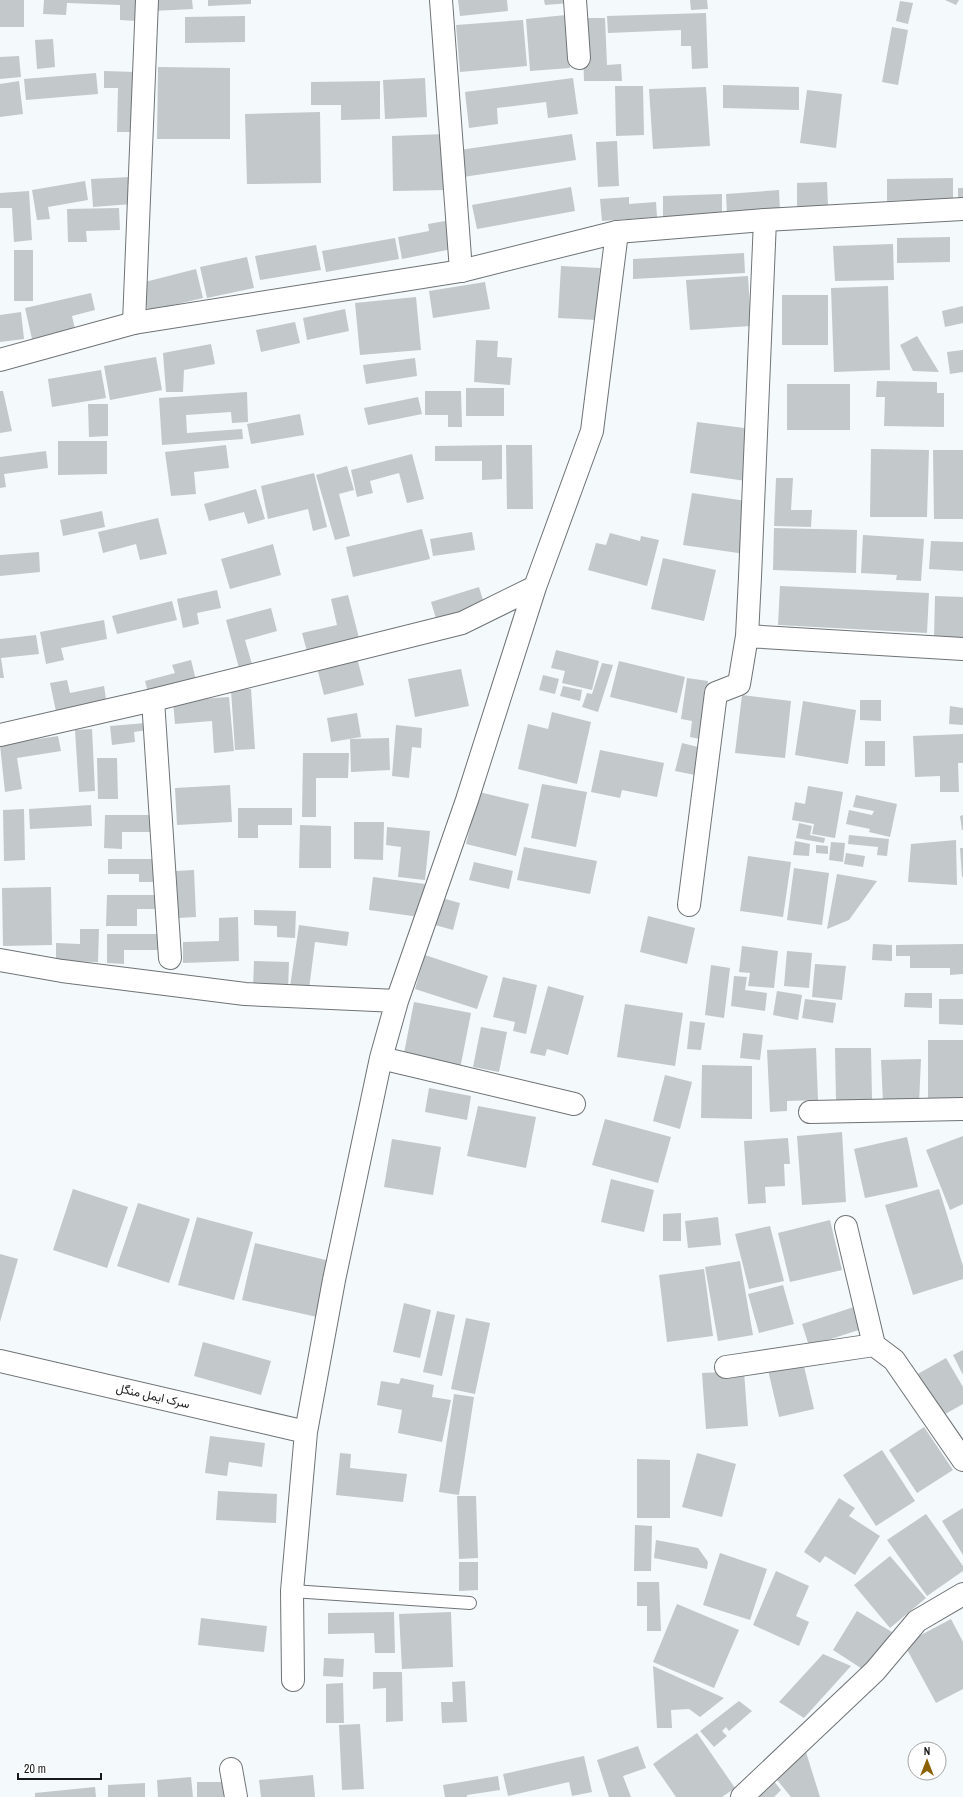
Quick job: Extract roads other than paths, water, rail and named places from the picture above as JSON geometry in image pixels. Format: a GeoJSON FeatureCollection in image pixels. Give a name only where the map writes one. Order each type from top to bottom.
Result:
{"type":"FeatureCollection","features":[{"type":"Feature","properties":{"kind":"street"},"geometry":{"type":"LineString","coordinates":[[134,323],[148,0]]}},
{"type":"Feature","properties":{"kind":"street"},"geometry":{"type":"LineString","coordinates":[[441,0],[461,271]]}},
{"type":"Feature","properties":{"kind":"street"},"geometry":{"type":"LineString","coordinates":[[575,0],[579,58]]}},
{"type":"Feature","properties":{"kind":"street"},"geometry":{"type":"LineString","coordinates":[[0,360],[134,323],[461,271],[617,232],[764,220],[963,209]]}},
{"type":"Feature","properties":{"kind":"street"},"geometry":{"type":"LineString","coordinates":[[689,905],[716,693],[724,688],[731,688],[739,684],[747,636],[764,220]]}},
{"type":"Feature","properties":{"kind":"street"},"geometry":{"type":"LineString","coordinates":[[293,1680],[292,1591],[306,1432],[334,1280],[381,1058],[397,1001],[468,800],[535,587],[592,431],[617,232]]}},
{"type":"Feature","properties":{"kind":"street"},"geometry":{"type":"LineString","coordinates":[[0,735],[153,700],[462,623],[535,587]]}},
{"type":"Feature","properties":{"kind":"street"},"geometry":{"type":"LineString","coordinates":[[747,636],[963,649]]}},
{"type":"Feature","properties":{"kind":"street"},"geometry":{"type":"LineString","coordinates":[[153,700],[170,958]]}},
{"type":"Feature","properties":{"kind":"street"},"geometry":{"type":"LineString","coordinates":[[0,960],[62,971],[245,994],[397,1001]]}},
{"type":"Feature","properties":{"kind":"street"},"geometry":{"type":"LineString","coordinates":[[381,1058],[574,1104]]}},
{"type":"Feature","properties":{"kind":"street"},"geometry":{"type":"LineString","coordinates":[[810,1112],[963,1109]]}},
{"type":"Feature","properties":{"kind":"street"},"geometry":{"type":"LineString","coordinates":[[846,1227],[874,1345],[894,1360],[963,1460]]}},
{"type":"Feature","properties":{"kind":"street"},"geometry":{"type":"LineString","coordinates":[[726,1367],[874,1345]]}},
{"type":"Feature","properties":{"kind":"street","name":"سرک ایمل منگل"},"geometry":{"type":"LineString","coordinates":[[0,1361],[306,1432]]}},
{"type":"Feature","properties":{"kind":"street"},"geometry":{"type":"LineString","coordinates":[[742,1797],[875,1671],[918,1621],[963,1594]]}},
{"type":"Feature","properties":{"kind":"street"},"geometry":{"type":"LineString","coordinates":[[231,1769],[236,1797]]}},
{"type":"Feature","properties":{"kind":"lane"},"geometry":{"type":"LineString","coordinates":[[292,1591],[470,1603]]}}]}
